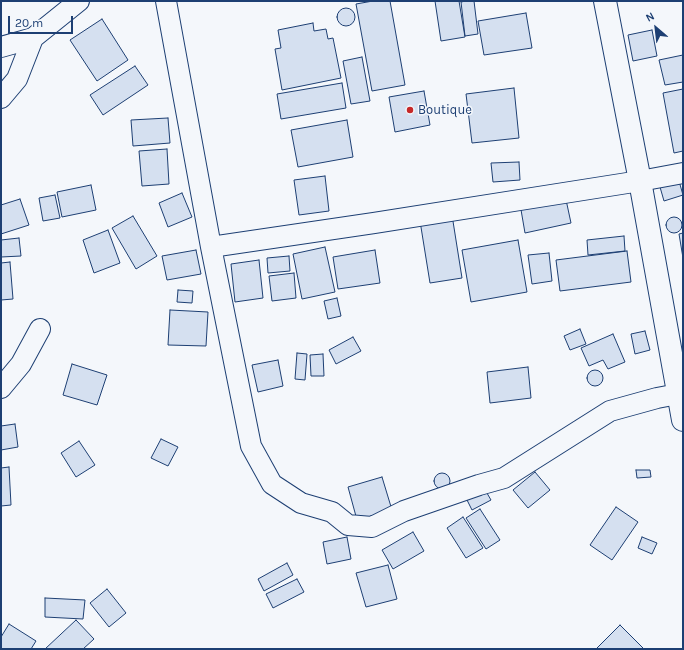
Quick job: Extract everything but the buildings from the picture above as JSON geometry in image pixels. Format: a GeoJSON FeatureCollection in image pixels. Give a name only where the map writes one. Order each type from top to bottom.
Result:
{"type":"FeatureCollection","features":[{"type":"Feature","properties":{"kind":"street"},"geometry":{"type":"LineString","coordinates":[[1,48],[33,38],[80,1]]}},
{"type":"Feature","properties":{"kind":"street"},"geometry":{"type":"LineString","coordinates":[[166,1],[211,247],[251,446],[272,484],[301,503],[332,512],[348,525],[372,527],[404,511],[478,485],[504,478],[610,411],[657,398],[679,381]]}},
{"type":"Feature","properties":{"kind":"street"},"geometry":{"type":"LineString","coordinates":[[605,1],[679,381],[683,420]]}},
{"type":"Feature","properties":{"kind":"street"},"geometry":{"type":"LineString","coordinates":[[1,98],[17,78],[33,38]]}},
{"type":"Feature","properties":{"kind":"street"},"geometry":{"type":"LineString","coordinates":[[211,247],[382,222],[683,173]]}},
{"type":"Feature","properties":{"kind":"street"},"geometry":{"type":"LineString","coordinates":[[1,388],[21,364],[40,329]]}},
{"type":"Feature","properties":{"kind":"place","name":"Boutique"},"geometry":{"type":"Point","coordinates":[410,110]}}]}
